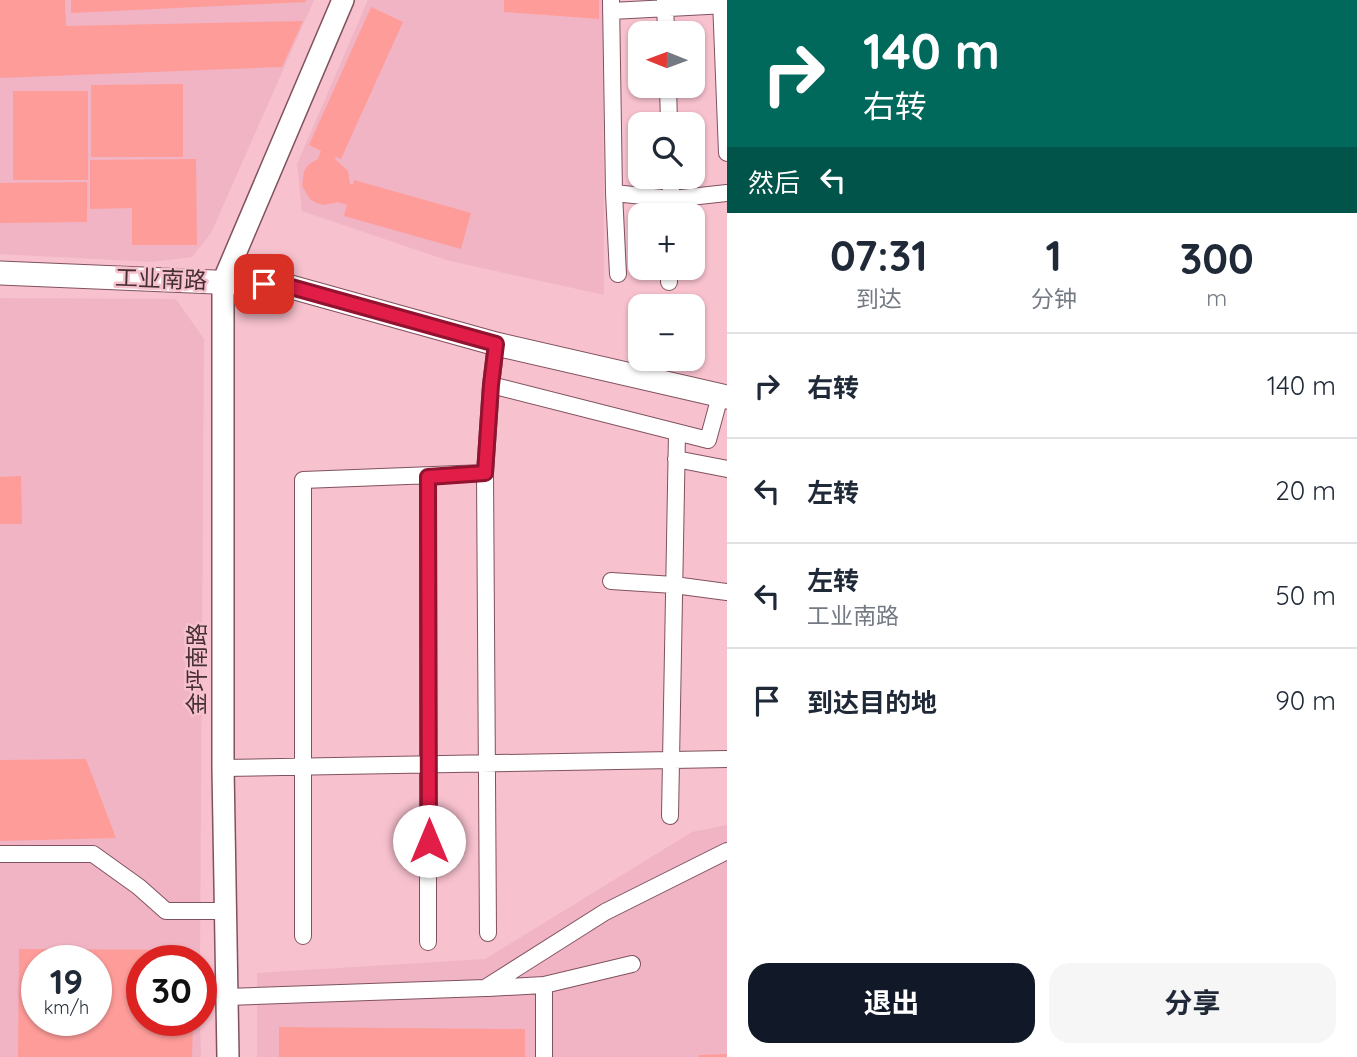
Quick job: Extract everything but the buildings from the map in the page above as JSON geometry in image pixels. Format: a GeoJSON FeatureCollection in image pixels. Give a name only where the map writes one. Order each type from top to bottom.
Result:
{"type":"FeatureCollection","features":[{"type":"Feature","properties":{"kind":"main road","name":"工业南路"},"geometry":{"type":"LineString","coordinates":[[0,273],[284,285],[496,344],[724,397]]}},
{"type":"Feature","properties":{"kind":"street"},"geometry":{"type":"LineString","coordinates":[[223,282],[343,0]]}},
{"type":"Feature","properties":{"kind":"street"},"geometry":{"type":"LineString","coordinates":[[618,274],[611,6],[723,3],[727,153]]}},
{"type":"Feature","properties":{"kind":"street"},"geometry":{"type":"LineString","coordinates":[[614,193],[655,203]]}},
{"type":"Feature","properties":{"kind":"street"},"geometry":{"type":"LineString","coordinates":[[688,203],[727,193]]}},
{"type":"Feature","properties":{"kind":"street","name":"金坪南路"},"geometry":{"type":"LineString","coordinates":[[223,282],[223,768],[228,1057]]}},
{"type":"Feature","properties":{"kind":"street"},"geometry":{"type":"LineString","coordinates":[[488,933],[485,473],[496,344]]}},
{"type":"Feature","properties":{"kind":"street"},"geometry":{"type":"LineString","coordinates":[[491,385],[708,440],[724,397]]}},
{"type":"Feature","properties":{"kind":"street"},"geometry":{"type":"LineString","coordinates":[[670,816],[677,433]]}},
{"type":"Feature","properties":{"kind":"street"},"geometry":{"type":"LineString","coordinates":[[676,459],[727,469]]}},
{"type":"Feature","properties":{"kind":"street"},"geometry":{"type":"LineString","coordinates":[[303,936],[303,480],[485,473]]}},
{"type":"Feature","properties":{"kind":"street"},"geometry":{"type":"LineString","coordinates":[[428,477],[428,942]]}},
{"type":"Feature","properties":{"kind":"street"},"geometry":{"type":"LineString","coordinates":[[611,581],[727,592]]}},
{"type":"Feature","properties":{"kind":"street"},"geometry":{"type":"LineString","coordinates":[[223,768],[727,760]]}},
{"type":"Feature","properties":{"kind":"street"},"geometry":{"type":"LineString","coordinates":[[485,988],[605,912],[727,851]]}},
{"type":"Feature","properties":{"kind":"street"},"geometry":{"type":"LineString","coordinates":[[0,854],[93,854],[139,887],[166,911],[226,911]]}},
{"type":"Feature","properties":{"kind":"street"},"geometry":{"type":"LineString","coordinates":[[228,997],[544,985],[632,964]]}},
{"type":"Feature","properties":{"kind":"street"},"geometry":{"type":"LineString","coordinates":[[544,985],[544,1057]]}},
{"type":"Feature","properties":{"kind":"shaded area"},"geometry":{"type":"Polygon","coordinates":[[[0,0],[314,0],[211,233],[192,257],[151,262],[0,254],[0,0]]]}},
{"type":"Feature","properties":{"kind":"shaded area"},"geometry":{"type":"Polygon","coordinates":[[[368,0],[603,0],[604,295],[446,260],[302,211],[297,164],[368,0]]]}},
{"type":"Feature","properties":{"kind":"shaded area"},"geometry":{"type":"Polygon","coordinates":[[[0,298],[176,299],[204,339],[200,945],[126,945],[126,1036],[200,1036],[201,1057],[0,1057],[0,298]]]}},
{"type":"Feature","properties":{"kind":"shaded area"},"geometry":{"type":"Polygon","coordinates":[[[727,825],[727,1057],[257,1057],[257,973],[485,959],[692,832],[727,825]]]}},
{"type":"Feature","properties":{"kind":"route"},"geometry":{"type":"LineString","coordinates":[[264,284],[284,285],[496,344],[485,473],[428,477],[429,841]]}}]}
